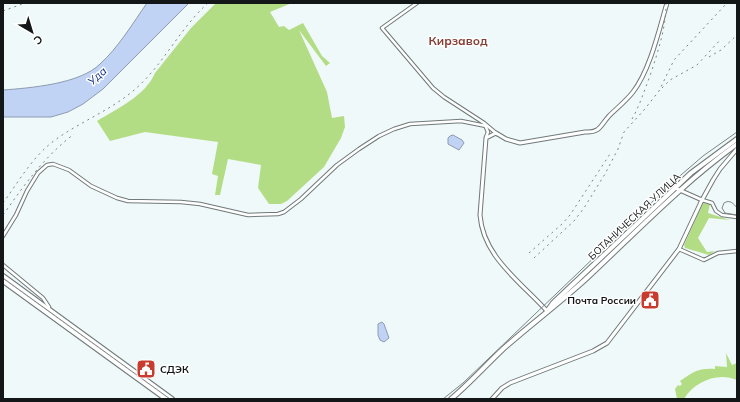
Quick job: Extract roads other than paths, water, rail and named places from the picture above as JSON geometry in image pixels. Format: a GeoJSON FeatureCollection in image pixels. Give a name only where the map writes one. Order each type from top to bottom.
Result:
{"type":"FeatureCollection","features":[{"type":"Feature","properties":{"kind":"main road"},"geometry":{"type":"LineString","coordinates":[[547,311],[496,258],[485,239],[481,227],[480,215],[486,138],[494,134],[498,134],[506,139],[520,143],[596,131],[633,92],[648,64],[667,3]]}},
{"type":"Feature","properties":{"kind":"main road","name":"БОТАНИЧЕСКАЯ УЛИЦА"},"geometry":{"type":"LineString","coordinates":[[677,190],[701,165],[737,139]]}},
{"type":"Feature","properties":{"kind":"main road","name":"БОТАНИЧЕСКАЯ УЛИЦА"},"geometry":{"type":"LineString","coordinates":[[450,399],[677,190],[737,144]]}},
{"type":"Feature","properties":{"kind":"main road"},"geometry":{"type":"LineString","coordinates":[[492,399],[502,388],[510,383],[605,345],[679,249],[702,200],[720,168],[737,148]]}},
{"type":"Feature","properties":{"kind":"main road"},"geometry":{"type":"LineString","coordinates":[[677,190],[702,200]]}},
{"type":"Feature","properties":{"kind":"main road"},"geometry":{"type":"LineString","coordinates":[[3,276],[172,399]]}},
{"type":"Feature","properties":{"kind":"main road"},"geometry":{"type":"LineString","coordinates":[[3,282],[166,399]]}},
{"type":"Feature","properties":{"kind":"street"},"geometry":{"type":"LineString","coordinates":[[417,3],[382,28],[438,92],[447,100],[484,123],[498,134]]}},
{"type":"Feature","properties":{"kind":"street"},"geometry":{"type":"LineString","coordinates":[[3,236],[16,215],[34,179],[44,167],[53,164],[69,170],[91,186],[117,198],[128,201],[181,202],[255,216],[278,214],[284,212],[301,199],[359,148],[394,129],[407,125],[461,121],[486,126]]}},
{"type":"Feature","properties":{"kind":"street"},"geometry":{"type":"LineString","coordinates":[[484,123],[488,132],[486,138]]}},
{"type":"Feature","properties":{"kind":"street"},"geometry":{"type":"LineString","coordinates":[[702,200],[712,203],[716,211],[722,215],[737,217]]}},
{"type":"Feature","properties":{"kind":"street"},"geometry":{"type":"LineString","coordinates":[[679,249],[704,260],[718,253],[737,250]]}},
{"type":"Feature","properties":{"kind":"street"},"geometry":{"type":"LineString","coordinates":[[3,265],[43,298],[49,307],[48,308]]}},
{"type":"Feature","properties":{"kind":"water","name":"Уда"},"geometry":{"type":"Polygon","coordinates":[[[147,3],[189,3],[103,89],[83,104],[68,112],[51,117],[3,117],[3,90],[54,84],[91,71],[113,51],[147,3]]]}},
{"type":"Feature","properties":{"kind":"water"},"geometry":{"type":"Polygon","coordinates":[[[453,135],[462,140],[464,143],[459,150],[448,144],[448,138],[453,135]]]}},
{"type":"Feature","properties":{"kind":"water"},"geometry":{"type":"Polygon","coordinates":[[[382,322],[389,338],[384,342],[380,340],[378,335],[378,324],[382,322]]]}},
{"type":"Feature","properties":{"kind":"tram line"},"geometry":{"type":"LineString","coordinates":[[443,399],[463,383],[674,181],[703,156],[737,132]]}},
{"type":"Feature","properties":{"kind":"tram line"},"geometry":{"type":"LineString","coordinates":[[737,208],[730,202],[724,203],[722,208],[725,213],[737,215]]}},
{"type":"Feature","properties":{"kind":"tram line"},"geometry":{"type":"LineString","coordinates":[[3,278],[170,399]]}},
{"type":"Feature","properties":{"kind":"railway"},"geometry":{"type":"LineString","coordinates":[[3,11],[25,3]]}},
{"type":"Feature","properties":{"kind":"railway"},"geometry":{"type":"LineString","coordinates":[[3,203],[27,169],[47,146],[124,98],[144,81],[188,24],[208,3]]}},
{"type":"Feature","properties":{"kind":"railway"},"geometry":{"type":"LineString","coordinates":[[632,119],[642,98],[659,49],[665,22],[666,3]]}},
{"type":"Feature","properties":{"kind":"railway"},"geometry":{"type":"LineString","coordinates":[[534,258],[574,221],[584,208],[605,174],[618,149],[624,132],[659,91],[674,60],[727,3]]}},
{"type":"Feature","properties":{"kind":"railway"},"geometry":{"type":"LineString","coordinates":[[709,57],[721,50],[737,35]]}},
{"type":"Feature","properties":{"kind":"railway"},"geometry":{"type":"LineString","coordinates":[[662,88],[670,80],[697,65],[721,39]]}},
{"type":"Feature","properties":{"kind":"railway"},"geometry":{"type":"LineString","coordinates":[[3,215],[27,182],[44,162],[74,134]]}},
{"type":"Feature","properties":{"kind":"railway"},"geometry":{"type":"LineString","coordinates":[[529,253],[570,215],[610,154]]}},
{"type":"Feature","properties":{"kind":"place","name":"Почта России"},"geometry":{"type":"Point","coordinates":[650,300]}},
{"type":"Feature","properties":{"kind":"place","name":"СДЭК"},"geometry":{"type":"Point","coordinates":[146,369]}},
{"type":"Feature","properties":{"kind":"district","name":"Кирзавод"},"geometry":{"type":"Point","coordinates":[458,41]}}]}
